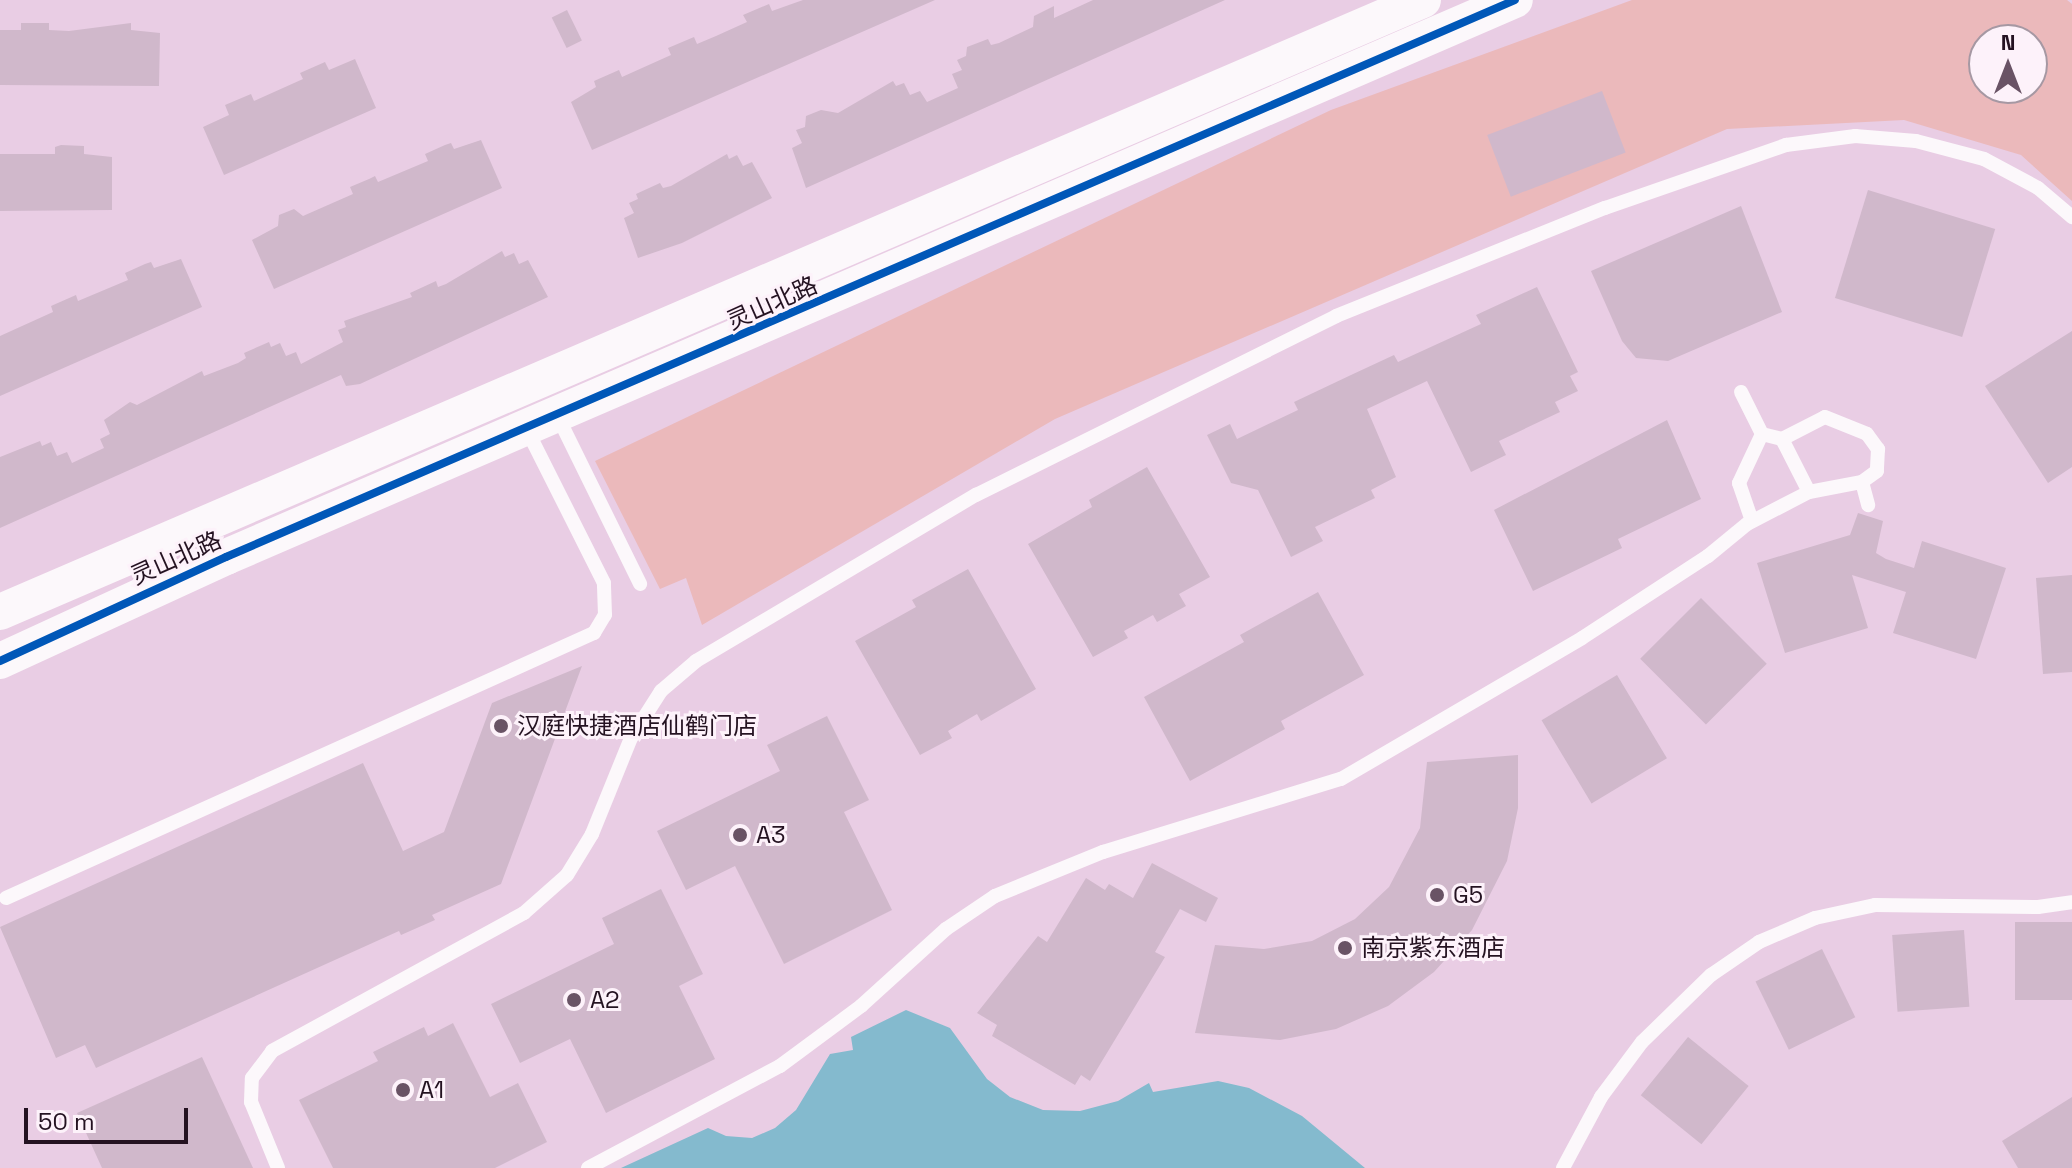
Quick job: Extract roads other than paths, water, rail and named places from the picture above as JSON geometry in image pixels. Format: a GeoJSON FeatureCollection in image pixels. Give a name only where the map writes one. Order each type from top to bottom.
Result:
{"type":"FeatureCollection","features":[{"type":"Feature","properties":{"kind":"street","name":"灵山北路"},"geometry":{"type":"LineString","coordinates":[[0,612],[1423,0]]}},
{"type":"Feature","properties":{"kind":"street","name":"灵山北路"},"geometry":{"type":"LineString","coordinates":[[0,661],[1515,0]]}},
{"type":"Feature","properties":{"kind":"lane"},"geometry":{"type":"LineString","coordinates":[[278,1168],[251,1102],[252,1078],[272,1051],[524,913],[567,875],[592,834],[631,738],[661,691],[696,661],[976,495],[1336,316],[1605,208],[1786,145],[1855,136],[1930,145],[1984,159],[2038,188],[2072,217]]}},
{"type":"Feature","properties":{"kind":"lane"},"geometry":{"type":"LineString","coordinates":[[588,1168],[780,1066],[861,1006],[946,929],[995,896],[1103,852],[1341,779],[1582,638],[1752,521],[1809,492],[1862,482],[1877,471],[1878,449],[1867,434],[1825,417],[1782,439],[1762,434],[1741,392]]}},
{"type":"Feature","properties":{"kind":"lane"},"geometry":{"type":"LineString","coordinates":[[543,423],[640,584]]}},
{"type":"Feature","properties":{"kind":"lane"},"geometry":{"type":"LineString","coordinates":[[6,898],[594,633],[605,615],[604,583],[543,423]]}},
{"type":"Feature","properties":{"kind":"lane"},"geometry":{"type":"LineString","coordinates":[[1752,521],[1739,483],[1762,434]]}},
{"type":"Feature","properties":{"kind":"lane"},"geometry":{"type":"LineString","coordinates":[[1782,439],[1809,492]]}},
{"type":"Feature","properties":{"kind":"lane"},"geometry":{"type":"LineString","coordinates":[[1862,482],[1868,505]]}},
{"type":"Feature","properties":{"kind":"lane"},"geometry":{"type":"LineString","coordinates":[[1563,1168],[1601,1097],[1642,1042],[1711,975],[1759,942],[1815,918],[1875,905],[2072,902]]}},
{"type":"Feature","properties":{"kind":"water"},"geometry":{"type":"Polygon","coordinates":[[[906,1010],[950,1028],[987,1079],[1010,1097],[1043,1110],[1080,1111],[1118,1101],[1149,1083],[1153,1092],[1218,1081],[1249,1088],[1302,1116],[1365,1168],[621,1168],[708,1128],[726,1136],[752,1138],[775,1128],[796,1110],[830,1054],[853,1050],[851,1037],[906,1010]]]}},
{"type":"Feature","properties":{"kind":"place","name":"汉庭快捷酒店仙鹤门店"},"geometry":{"type":"Point","coordinates":[501,726]}},
{"type":"Feature","properties":{"kind":"place","name":"A3"},"geometry":{"type":"Point","coordinates":[740,835]}},
{"type":"Feature","properties":{"kind":"place","name":"G5"},"geometry":{"type":"Point","coordinates":[1437,895]}},
{"type":"Feature","properties":{"kind":"place","name":"南京紫东酒店"},"geometry":{"type":"Point","coordinates":[1345,948]}},
{"type":"Feature","properties":{"kind":"place","name":"A2"},"geometry":{"type":"Point","coordinates":[574,1000]}},
{"type":"Feature","properties":{"kind":"place","name":"A1"},"geometry":{"type":"Point","coordinates":[403,1090]}}]}
